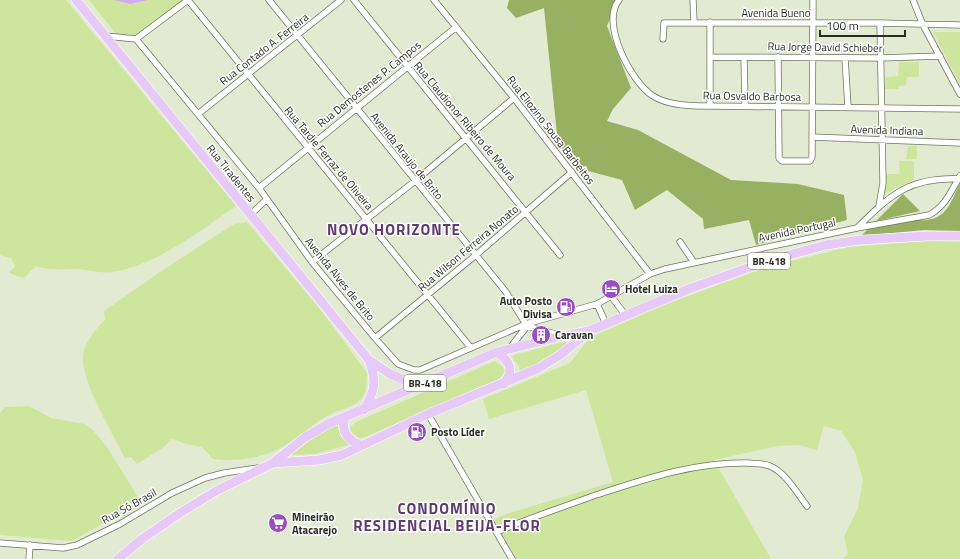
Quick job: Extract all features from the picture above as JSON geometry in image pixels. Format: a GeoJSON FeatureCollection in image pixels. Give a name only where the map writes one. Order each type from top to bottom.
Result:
{"type":"FeatureCollection","features":[{"type":"Feature","properties":{"kind":"main road","name":"Rua Tiradentes"},"geometry":{"type":"LineString","coordinates":[[76,0],[369,360],[390,374],[418,386]]}},
{"type":"Feature","properties":{"kind":"main road","name":"BR-418"},"geometry":{"type":"LineString","coordinates":[[118,559],[142,539],[180,513],[216,491],[269,465],[304,438],[328,424],[364,410],[497,352],[589,331],[686,290],[737,271],[826,245],[891,238],[960,236]]}},
{"type":"Feature","properties":{"kind":"main road","name":"BR-418"},"geometry":{"type":"LineString","coordinates":[[269,465],[342,455],[360,445],[428,414],[504,384],[539,368],[560,354],[589,331]]}},
{"type":"Feature","properties":{"kind":"main road"},"geometry":{"type":"LineString","coordinates":[[497,352],[508,363],[510,370],[509,376],[504,384]]}},
{"type":"Feature","properties":{"kind":"main road","name":"Rua Tiradentes"},"geometry":{"type":"LineString","coordinates":[[364,410],[374,387],[374,374],[369,360]]}},
{"type":"Feature","properties":{"kind":"main road"},"geometry":{"type":"LineString","coordinates":[[345,418],[342,425],[344,432],[353,442],[360,445]]}},
{"type":"Feature","properties":{"kind":"street"},"geometry":{"type":"LineString","coordinates":[[106,36],[136,39],[188,0]]}},
{"type":"Feature","properties":{"kind":"street","name":"Rua Tardie Ferraz de Oliveira"},"geometry":{"type":"LineString","coordinates":[[188,0],[471,348]]}},
{"type":"Feature","properties":{"kind":"street","name":"Avenida Araujo de Brito"},"geometry":{"type":"LineString","coordinates":[[270,0],[297,36],[506,292],[526,325]]}},
{"type":"Feature","properties":{"kind":"street","name":"Rua Contado A. Ferreira"},"geometry":{"type":"LineString","coordinates":[[198,114],[341,0]]}},
{"type":"Feature","properties":{"kind":"street","name":"Rua Claudionor Ribeiro de Moura"},"geometry":{"type":"LineString","coordinates":[[354,0],[406,66],[527,212],[560,255]]}},
{"type":"Feature","properties":{"kind":"street","name":"Rua Eliozino Sousa Barbeitos"},"geometry":{"type":"LineString","coordinates":[[434,0],[455,28],[514,98],[650,274]]}},
{"type":"Feature","properties":{"kind":"street"},"geometry":{"type":"LineString","coordinates":[[693,0],[694,22]]}},
{"type":"Feature","properties":{"kind":"street"},"geometry":{"type":"LineString","coordinates":[[778,57],[779,158],[782,161],[810,161],[812,157],[813,107],[812,0]]}},
{"type":"Feature","properties":{"kind":"street"},"geometry":{"type":"LineString","coordinates":[[913,0],[923,25],[960,94]]}},
{"type":"Feature","properties":{"kind":"street","name":"Rua Osvaldo Barbosa"},"geometry":{"type":"LineString","coordinates":[[618,1],[612,20],[613,29],[620,50],[645,89],[654,97],[686,105],[710,106],[960,109]]}},
{"type":"Feature","properties":{"kind":"street"},"geometry":{"type":"LineString","coordinates":[[710,22],[710,106]]}},
{"type":"Feature","properties":{"kind":"street","name":"Avenida Bueno"},"geometry":{"type":"LineString","coordinates":[[663,39],[664,23],[880,23],[960,25]]}},
{"type":"Feature","properties":{"kind":"street"},"geometry":{"type":"LineString","coordinates":[[879,206],[883,183],[880,23]]}},
{"type":"Feature","properties":{"kind":"street","name":"Rua Demostenes P. Campos"},"geometry":{"type":"LineString","coordinates":[[259,188],[355,107],[455,28]]}},
{"type":"Feature","properties":{"kind":"street","name":"Avenida Alves de Brito"},"geometry":{"type":"LineString","coordinates":[[136,39],[259,188],[312,262],[398,364],[414,370],[420,370],[526,325],[597,304],[650,274]]}},
{"type":"Feature","properties":{"kind":"street","name":"Rua Jorge David Schieber"},"geometry":{"type":"LineString","coordinates":[[710,57],[880,58],[940,56]]}},
{"type":"Feature","properties":{"kind":"street"},"geometry":{"type":"LineString","coordinates":[[744,57],[745,106]]}},
{"type":"Feature","properties":{"kind":"street"},"geometry":{"type":"LineString","coordinates":[[845,58],[848,107]]}},
{"type":"Feature","properties":{"kind":"street"},"geometry":{"type":"LineString","coordinates":[[312,262],[367,220],[514,98]]}},
{"type":"Feature","properties":{"kind":"street","name":"Avenida Indiana"},"geometry":{"type":"LineString","coordinates":[[812,137],[960,143]]}},
{"type":"Feature","properties":{"kind":"street","name":"Rua Wilson Ferreira Nonato"},"geometry":{"type":"LineString","coordinates":[[375,338],[429,295],[572,172]]}},
{"type":"Feature","properties":{"kind":"street"},"geometry":{"type":"LineString","coordinates":[[857,228],[879,206],[902,190],[917,183],[945,178],[959,178]]}},
{"type":"Feature","properties":{"kind":"street","name":"Avenida Portugal"},"geometry":{"type":"LineString","coordinates":[[650,274],[693,261],[929,215],[938,210],[946,202],[959,178]]}},
{"type":"Feature","properties":{"kind":"street"},"geometry":{"type":"LineString","coordinates":[[250,215],[267,199]]}},
{"type":"Feature","properties":{"kind":"street"},"geometry":{"type":"LineString","coordinates":[[680,242],[693,261]]}},
{"type":"Feature","properties":{"kind":"street"},"geometry":{"type":"LineString","coordinates":[[611,296],[626,316]]}},
{"type":"Feature","properties":{"kind":"street"},"geometry":{"type":"LineString","coordinates":[[597,304],[606,324]]}},
{"type":"Feature","properties":{"kind":"street"},"geometry":{"type":"LineString","coordinates":[[510,348],[526,325],[562,336]]}},
{"type":"Feature","properties":{"kind":"street"},"geometry":{"type":"LineString","coordinates":[[428,414],[512,559]]}},
{"type":"Feature","properties":{"kind":"street"},"geometry":{"type":"LineString","coordinates":[[497,532],[538,515],[654,476],[686,468],[717,464],[750,463],[770,466],[785,478],[807,506]]}},
{"type":"Feature","properties":{"kind":"street","name":"Rua Só Brasil"},"geometry":{"type":"LineString","coordinates":[[0,543],[63,548],[77,545],[120,524],[172,493],[205,478],[269,465]]}},
{"type":"Feature","properties":{"kind":"street"},"geometry":{"type":"LineString","coordinates":[[29,559],[30,545]]}},
{"type":"Feature","properties":{"kind":"green space"},"geometry":{"type":"Polygon","coordinates":[[[0,0],[66,0],[236,206],[177,246],[144,263],[128,268],[104,273],[78,269],[42,268],[36,266],[24,278],[9,273],[15,266],[11,258],[0,255],[0,0]]]}},
{"type":"Feature","properties":{"kind":"green space"},"geometry":{"type":"Polygon","coordinates":[[[89,0],[183,0],[137,35],[117,35],[89,0]]]}},
{"type":"Feature","properties":{"kind":"green space"},"geometry":{"type":"Polygon","coordinates":[[[509,0],[617,0],[607,26],[631,88],[613,109],[607,121],[638,130],[731,180],[798,184],[844,195],[847,220],[756,245],[749,220],[704,229],[703,219],[667,190],[635,210],[622,180],[577,168],[558,144],[544,8],[516,18],[507,8],[509,0]]]}},
{"type":"Feature","properties":{"kind":"green space"},"geometry":{"type":"Polygon","coordinates":[[[933,32],[960,32],[960,85],[933,32]]]}},
{"type":"Feature","properties":{"kind":"green space"},"geometry":{"type":"Polygon","coordinates":[[[899,62],[919,62],[919,77],[907,77],[906,85],[899,86],[898,89],[885,89],[886,77],[898,76],[899,62]]]}},
{"type":"Feature","properties":{"kind":"green space"},"geometry":{"type":"Polygon","coordinates":[[[908,146],[917,146],[917,159],[906,159],[908,146]]]}},
{"type":"Feature","properties":{"kind":"green space"},"geometry":{"type":"Polygon","coordinates":[[[899,161],[914,161],[914,180],[884,194],[886,174],[900,174],[899,161]]]}},
{"type":"Feature","properties":{"kind":"green space"},"geometry":{"type":"Polygon","coordinates":[[[960,183],[960,231],[924,230],[861,236],[869,228],[918,220],[927,220],[941,215],[950,204],[960,183]]]}},
{"type":"Feature","properties":{"kind":"green space"},"geometry":{"type":"Polygon","coordinates":[[[903,194],[920,211],[876,221],[903,194]]]}},
{"type":"Feature","properties":{"kind":"green space"},"geometry":{"type":"Polygon","coordinates":[[[247,222],[323,313],[367,373],[364,395],[356,403],[323,418],[286,445],[260,456],[232,460],[213,459],[202,447],[172,439],[164,447],[137,464],[131,457],[125,458],[92,393],[87,380],[83,356],[88,341],[105,320],[104,311],[160,272],[234,224],[247,222]]]}},
{"type":"Feature","properties":{"kind":"green space"},"geometry":{"type":"Polygon","coordinates":[[[929,241],[960,242],[960,559],[842,559],[848,554],[844,537],[858,508],[863,480],[855,452],[841,431],[824,426],[817,450],[799,445],[778,446],[714,460],[771,559],[516,559],[493,520],[506,514],[613,482],[586,390],[489,419],[483,399],[570,363],[588,340],[600,333],[667,304],[767,267],[849,247],[929,241]]]}},
{"type":"Feature","properties":{"kind":"green space"},"geometry":{"type":"Polygon","coordinates":[[[573,342],[541,364],[520,374],[519,366],[511,356],[559,343],[573,342]]]}},
{"type":"Feature","properties":{"kind":"green space"},"geometry":{"type":"Polygon","coordinates":[[[495,361],[503,367],[505,372],[498,380],[365,437],[359,438],[351,432],[350,427],[356,422],[495,361]]]}},
{"type":"Feature","properties":{"kind":"green space"},"geometry":{"type":"Polygon","coordinates":[[[29,406],[51,418],[84,424],[92,429],[107,447],[141,502],[72,541],[0,535],[0,413],[5,407],[29,406]]]}},
{"type":"Feature","properties":{"kind":"green space"},"geometry":{"type":"Polygon","coordinates":[[[337,425],[342,438],[352,444],[314,454],[290,455],[321,433],[337,425]]]}},
{"type":"Feature","properties":{"kind":"shaded area"},"geometry":{"type":"Polygon","coordinates":[[[114,0],[148,0],[130,4],[114,0]]]}},
{"type":"Feature","properties":{"kind":"place","name":"Hotel Luiza"},"geometry":{"type":"Point","coordinates":[611,289]}},
{"type":"Feature","properties":{"kind":"place","name":"Auto Posto Divisa"},"geometry":{"type":"Point","coordinates":[566,307]}},
{"type":"Feature","properties":{"kind":"place","name":"Caravan"},"geometry":{"type":"Point","coordinates":[541,335]}},
{"type":"Feature","properties":{"kind":"place","name":"Posto Líder"},"geometry":{"type":"Point","coordinates":[417,432]}},
{"type":"Feature","properties":{"kind":"place","name":"Mineirão Atacarejo"},"geometry":{"type":"Point","coordinates":[278,523]}},
{"type":"Feature","properties":{"kind":"district","name":"NOVO HORIZONTE"},"geometry":{"type":"Point","coordinates":[394,229]}},
{"type":"Feature","properties":{"kind":"district","name":"CONDOMÍNIO RESIDENCIAL BEIJA-FLOR"},"geometry":{"type":"Point","coordinates":[447,516]}}]}
